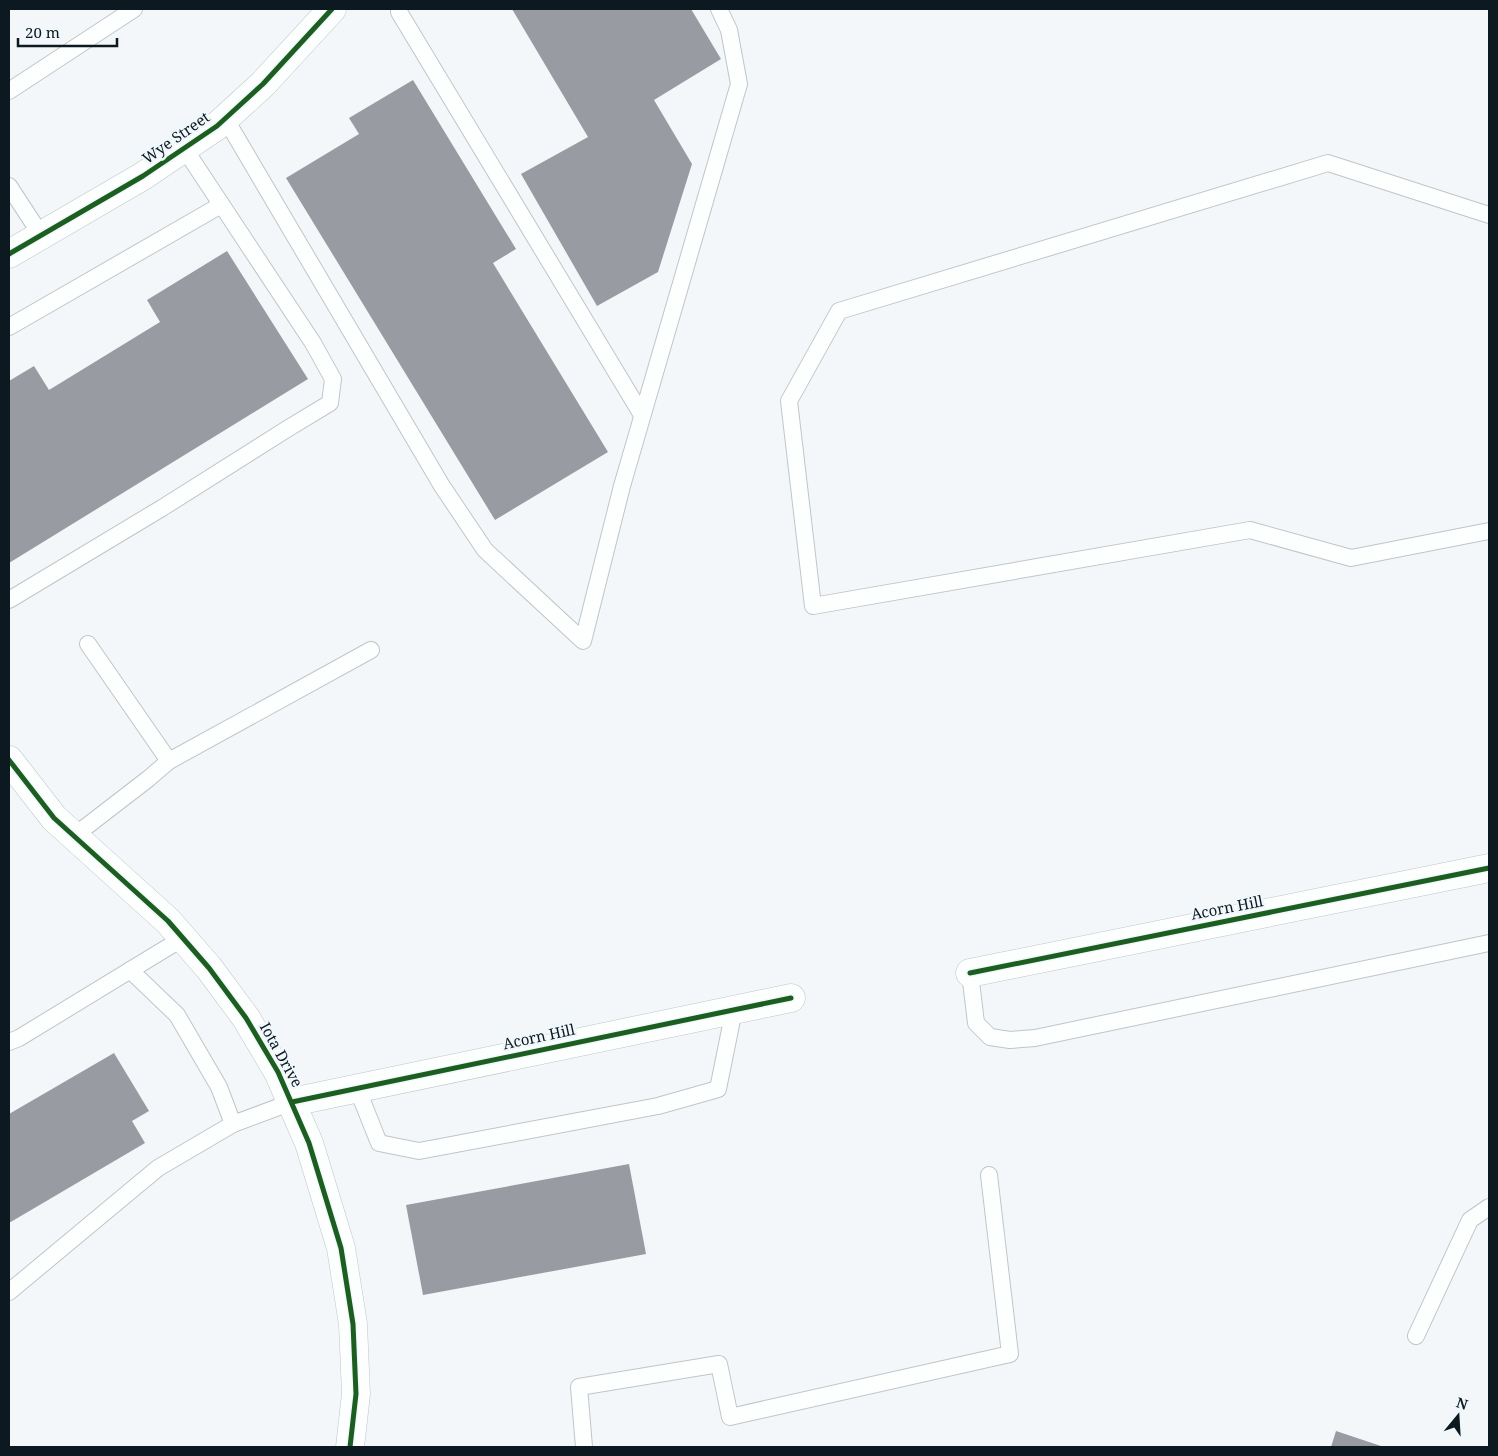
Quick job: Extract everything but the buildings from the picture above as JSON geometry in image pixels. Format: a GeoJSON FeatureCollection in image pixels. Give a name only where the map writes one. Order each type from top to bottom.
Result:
{"type":"FeatureCollection","features":[{"type":"Feature","properties":{"kind":"street","name":"Wye Street"},"geometry":{"type":"LineString","coordinates":[[9,254],[143,176],[217,126],[263,84],[332,9]]}},
{"type":"Feature","properties":{"kind":"street","name":"Iota Drive"},"geometry":{"type":"LineString","coordinates":[[9,760],[54,818],[168,921],[209,968],[246,1018],[278,1072],[309,1143],[341,1248],[353,1324],[356,1394],[350,1447]]}},
{"type":"Feature","properties":{"kind":"street","name":"Acorn Hill"},"geometry":{"type":"LineString","coordinates":[[970,973],[1489,868]]}},
{"type":"Feature","properties":{"kind":"street","name":"Acorn Hill"},"geometry":{"type":"LineString","coordinates":[[292,1102],[792,998]]}},
{"type":"Feature","properties":{"kind":"lane"},"geometry":{"type":"LineString","coordinates":[[9,90],[134,9]]}},
{"type":"Feature","properties":{"kind":"lane"},"geometry":{"type":"LineString","coordinates":[[399,9],[399,12],[642,415]]}},
{"type":"Feature","properties":{"kind":"lane"},"geometry":{"type":"LineString","coordinates":[[225,118],[442,486],[485,550],[583,641],[622,486],[739,84],[729,30],[719,9]]}},
{"type":"Feature","properties":{"kind":"lane"},"geometry":{"type":"LineString","coordinates":[[9,600],[162,508],[286,429],[330,404],[333,379],[314,343],[184,148]]}},
{"type":"Feature","properties":{"kind":"lane"},"geometry":{"type":"LineString","coordinates":[[1489,215],[1328,163],[839,311],[789,401],[813,606],[1250,530],[1351,558],[1489,531]]}},
{"type":"Feature","properties":{"kind":"lane"},"geometry":{"type":"LineString","coordinates":[[9,186],[41,235]]}},
{"type":"Feature","properties":{"kind":"lane"},"geometry":{"type":"LineString","coordinates":[[9,327],[221,204]]}},
{"type":"Feature","properties":{"kind":"lane"},"geometry":{"type":"LineString","coordinates":[[88,644],[168,761]]}},
{"type":"Feature","properties":{"kind":"lane"},"geometry":{"type":"LineString","coordinates":[[74,836],[148,779],[168,761],[371,650]]}},
{"type":"Feature","properties":{"kind":"lane"},"geometry":{"type":"LineString","coordinates":[[9,1042],[19,1038],[183,938]]}},
{"type":"Feature","properties":{"kind":"lane"},"geometry":{"type":"LineString","coordinates":[[970,973],[976,1023],[990,1037],[1010,1040],[1035,1038],[1489,943]]}},
{"type":"Feature","properties":{"kind":"lane"},"geometry":{"type":"LineString","coordinates":[[130,970],[177,1015],[219,1087],[233,1124]]}},
{"type":"Feature","properties":{"kind":"lane"},"geometry":{"type":"LineString","coordinates":[[357,1088],[379,1143],[419,1151],[658,1106],[718,1089],[734,1010]]}},
{"type":"Feature","properties":{"kind":"lane"},"geometry":{"type":"LineString","coordinates":[[9,1292],[158,1168],[233,1124],[292,1102]]}},
{"type":"Feature","properties":{"kind":"lane"},"geometry":{"type":"LineString","coordinates":[[584,1447],[579,1387],[719,1364],[730,1417],[1010,1354],[989,1174]]}},
{"type":"Feature","properties":{"kind":"lane"},"geometry":{"type":"LineString","coordinates":[[1416,1336],[1470,1220],[1489,1207]]}},
{"type":"Feature","properties":{"kind":"cycle path"},"geometry":{"type":"LineString","coordinates":[[9,254],[143,176],[217,126],[263,84],[332,9]]}},
{"type":"Feature","properties":{"kind":"cycle path"},"geometry":{"type":"LineString","coordinates":[[9,760],[54,818],[168,921],[209,968],[246,1018],[278,1072],[309,1143],[341,1248],[353,1324],[356,1394],[350,1447]]}},
{"type":"Feature","properties":{"kind":"cycle path"},"geometry":{"type":"LineString","coordinates":[[970,973],[1489,868]]}},
{"type":"Feature","properties":{"kind":"cycle path"},"geometry":{"type":"LineString","coordinates":[[292,1102],[791,998]]}}]}
